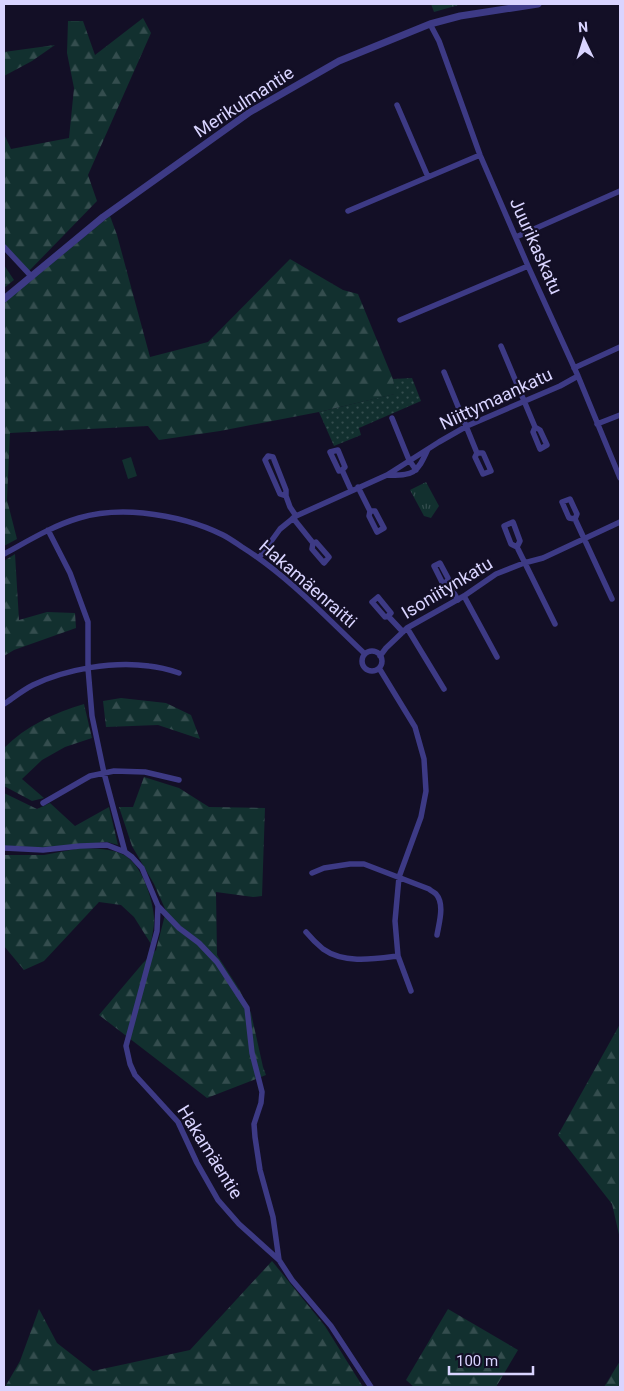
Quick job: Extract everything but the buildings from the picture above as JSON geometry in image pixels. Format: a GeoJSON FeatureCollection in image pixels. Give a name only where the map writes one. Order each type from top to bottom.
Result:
{"type":"FeatureCollection","features":[{"type":"Feature","properties":{"kind":"street","name":"Merikulmantie"},"geometry":{"type":"LineString","coordinates":[[4,299],[104,217],[250,112],[339,61],[430,24],[460,16],[538,4]]}},
{"type":"Feature","properties":{"kind":"street","name":"Juurikaskatu"},"geometry":{"type":"LineString","coordinates":[[430,24],[439,41],[480,155],[578,376],[620,478]]}},
{"type":"Feature","properties":{"kind":"street"},"geometry":{"type":"LineString","coordinates":[[397,105],[428,177]]}},
{"type":"Feature","properties":{"kind":"street"},"geometry":{"type":"LineString","coordinates":[[348,211],[480,155]]}},
{"type":"Feature","properties":{"kind":"street"},"geometry":{"type":"LineString","coordinates":[[516,237],[620,191]]}},
{"type":"Feature","properties":{"kind":"street"},"geometry":{"type":"LineString","coordinates":[[4,247],[32,277]]}},
{"type":"Feature","properties":{"kind":"street"},"geometry":{"type":"LineString","coordinates":[[400,320],[528,266]]}},
{"type":"Feature","properties":{"kind":"street"},"geometry":{"type":"LineString","coordinates":[[501,346],[535,427]]}},
{"type":"Feature","properties":{"kind":"street"},"geometry":{"type":"LineString","coordinates":[[574,368],[620,347]]}},
{"type":"Feature","properties":{"kind":"street"},"geometry":{"type":"LineString","coordinates":[[444,372],[477,453]]}},
{"type":"Feature","properties":{"kind":"street","name":"Niittymaankatu"},"geometry":{"type":"LineString","coordinates":[[259,558],[280,529],[294,517],[387,475],[466,426],[560,386],[578,376]]}},
{"type":"Feature","properties":{"kind":"street"},"geometry":{"type":"LineString","coordinates":[[597,424],[620,415]]}},
{"type":"Feature","properties":{"kind":"street"},"geometry":{"type":"LineString","coordinates":[[392,418],[409,460],[416,470]]}},
{"type":"Feature","properties":{"kind":"street","name":"Niittymaankatu"},"geometry":{"type":"LineString","coordinates":[[387,475],[410,474],[416,470],[428,449]]}},
{"type":"Feature","properties":{"kind":"street"},"geometry":{"type":"LineString","coordinates":[[286,496],[280,494],[265,460],[270,455],[286,490],[286,496],[294,517],[313,543]]}},
{"type":"Feature","properties":{"kind":"street"},"geometry":{"type":"LineString","coordinates":[[342,470],[352,490]]}},
{"type":"Feature","properties":{"kind":"street"},"geometry":{"type":"LineString","coordinates":[[272,476],[279,474]]}},
{"type":"Feature","properties":{"kind":"street"},"geometry":{"type":"LineString","coordinates":[[358,488],[370,511]]}},
{"type":"Feature","properties":{"kind":"street","name":"Hakamäenraitti"},"geometry":{"type":"LineString","coordinates":[[4,554],[48,530],[78,518],[96,514],[135,512],[185,520],[218,533],[259,558],[290,583],[365,654]]}},
{"type":"Feature","properties":{"kind":"street"},"geometry":{"type":"LineString","coordinates":[[575,519],[612,599]]}},
{"type":"Feature","properties":{"kind":"street","name":"Isoniitynkatu"},"geometry":{"type":"LineString","coordinates":[[380,656],[405,630],[458,600],[496,574],[543,558],[620,522]]}},
{"type":"Feature","properties":{"kind":"street"},"geometry":{"type":"LineString","coordinates":[[48,530],[70,573],[88,622],[88,668],[92,716],[104,773],[125,852]]}},
{"type":"Feature","properties":{"kind":"street"},"geometry":{"type":"LineString","coordinates":[[516,547],[555,624]]}},
{"type":"Feature","properties":{"kind":"street"},"geometry":{"type":"LineString","coordinates":[[448,583],[458,600]]}},
{"type":"Feature","properties":{"kind":"street"},"geometry":{"type":"LineString","coordinates":[[464,596],[497,657]]}},
{"type":"Feature","properties":{"kind":"street"},"geometry":{"type":"LineString","coordinates":[[388,616],[405,630],[444,689]]}},
{"type":"Feature","properties":{"kind":"street"},"geometry":{"type":"LineString","coordinates":[[375,652],[380,656],[382,662],[374,672],[364,668],[362,663],[365,654],[375,652]]}},
{"type":"Feature","properties":{"kind":"street"},"geometry":{"type":"LineString","coordinates":[[4,704],[32,685],[69,672],[88,668],[122,664],[151,666],[179,673]]}},
{"type":"Feature","properties":{"kind":"street"},"geometry":{"type":"LineString","coordinates":[[379,668],[414,727],[424,759],[426,791],[421,817],[399,877],[395,921],[398,956],[411,991]]}},
{"type":"Feature","properties":{"kind":"street"},"geometry":{"type":"LineString","coordinates":[[43,803],[90,776],[114,771],[145,772],[179,780]]}},
{"type":"Feature","properties":{"kind":"street"},"geometry":{"type":"LineString","coordinates":[[4,848],[43,850],[80,846],[106,846],[125,852]]}},
{"type":"Feature","properties":{"kind":"street","name":"Hakamäentie"},"geometry":{"type":"LineString","coordinates":[[125,852],[142,868],[158,906],[157,931],[126,1046],[130,1064],[135,1075],[178,1122],[197,1163],[218,1200],[239,1224],[279,1260],[292,1280],[331,1326],[371,1387]]}},
{"type":"Feature","properties":{"kind":"street"},"geometry":{"type":"LineString","coordinates":[[312,873],[324,868],[364,864],[429,889],[437,895],[439,901],[437,935]]}},
{"type":"Feature","properties":{"kind":"street"},"geometry":{"type":"LineString","coordinates":[[158,906],[178,928],[199,943],[217,962],[247,1008],[252,1053],[262,1092],[261,1103],[254,1124],[254,1137],[260,1170],[273,1217],[279,1260]]}},
{"type":"Feature","properties":{"kind":"street"},"geometry":{"type":"LineString","coordinates":[[306,932],[322,948],[333,955],[354,959],[398,956]]}},
{"type":"Feature","properties":{"kind":"green space"},"geometry":{"type":"Polygon","coordinates":[[[431,4],[462,4],[434,12],[431,4]]]}},
{"type":"Feature","properties":{"kind":"green space"},"geometry":{"type":"Polygon","coordinates":[[[143,18],[151,33],[88,175],[97,201],[29,271],[4,244],[4,134],[11,149],[69,138],[74,88],[67,53],[68,21],[83,21],[95,55],[143,18]]]}},
{"type":"Feature","properties":{"kind":"green space"},"geometry":{"type":"Polygon","coordinates":[[[55,45],[32,61],[4,76],[4,52],[55,45]]]}},
{"type":"Feature","properties":{"kind":"green space"},"geometry":{"type":"Polygon","coordinates":[[[110,216],[117,235],[150,357],[208,342],[290,259],[343,290],[358,294],[393,379],[395,394],[319,412],[220,431],[159,440],[148,426],[10,433],[7,500],[17,539],[4,546],[4,302],[110,216]]]}},
{"type":"Feature","properties":{"kind":"green space"},"geometry":{"type":"Polygon","coordinates":[[[4,265],[14,280],[4,288],[4,265]]]}},
{"type":"Feature","properties":{"kind":"green space"},"geometry":{"type":"Polygon","coordinates":[[[412,378],[421,401],[359,428],[361,435],[334,446],[319,412],[394,394],[393,379],[412,378]]]}},
{"type":"Feature","properties":{"kind":"green space"},"geometry":{"type":"Polygon","coordinates":[[[131,457],[137,476],[128,479],[122,460],[131,457]]]}},
{"type":"Feature","properties":{"kind":"green space"},"geometry":{"type":"Polygon","coordinates":[[[426,482],[439,506],[431,518],[424,516],[410,490],[426,482]]]}},
{"type":"Feature","properties":{"kind":"green space"},"geometry":{"type":"Polygon","coordinates":[[[15,554],[19,620],[47,612],[75,613],[76,628],[14,650],[4,656],[4,561],[15,554]]]}},
{"type":"Feature","properties":{"kind":"green space"},"geometry":{"type":"Polygon","coordinates":[[[121,698],[166,703],[191,715],[200,739],[158,725],[106,727],[103,701],[121,698]]]}},
{"type":"Feature","properties":{"kind":"green space"},"geometry":{"type":"Polygon","coordinates":[[[84,704],[92,738],[65,747],[42,760],[22,779],[44,798],[32,801],[4,786],[4,748],[22,733],[41,721],[84,704]]]}},
{"type":"Feature","properties":{"kind":"green space"},"geometry":{"type":"Polygon","coordinates":[[[144,777],[179,788],[209,807],[265,808],[262,896],[253,897],[216,892],[217,955],[239,989],[251,1013],[266,1075],[207,1098],[99,1015],[156,950],[166,911],[154,884],[132,846],[119,807],[133,807],[144,777]]]}},
{"type":"Feature","properties":{"kind":"green space"},"geometry":{"type":"Polygon","coordinates":[[[4,793],[37,809],[50,803],[75,826],[109,807],[118,845],[107,842],[42,848],[4,846],[4,793]]]}},
{"type":"Feature","properties":{"kind":"green space"},"geometry":{"type":"Polygon","coordinates":[[[81,848],[114,851],[124,855],[136,866],[145,882],[153,909],[154,923],[151,944],[134,917],[121,905],[99,902],[44,961],[24,970],[4,946],[4,855],[44,855],[81,848]]]}},
{"type":"Feature","properties":{"kind":"green space"},"geometry":{"type":"Polygon","coordinates":[[[620,1024],[620,1239],[612,1204],[558,1135],[620,1024]]]}},
{"type":"Feature","properties":{"kind":"green space"},"geometry":{"type":"Polygon","coordinates":[[[272,1261],[325,1326],[363,1387],[5,1387],[20,1361],[39,1309],[57,1343],[93,1371],[190,1350],[272,1261]]]}},
{"type":"Feature","properties":{"kind":"green space"},"geometry":{"type":"Polygon","coordinates":[[[448,1309],[518,1350],[496,1387],[414,1387],[406,1380],[448,1309]]]}},
{"type":"Feature","properties":{"kind":"green space"},"geometry":{"type":"Polygon","coordinates":[[[620,1361],[620,1387],[604,1387],[620,1361]]]}}]}
